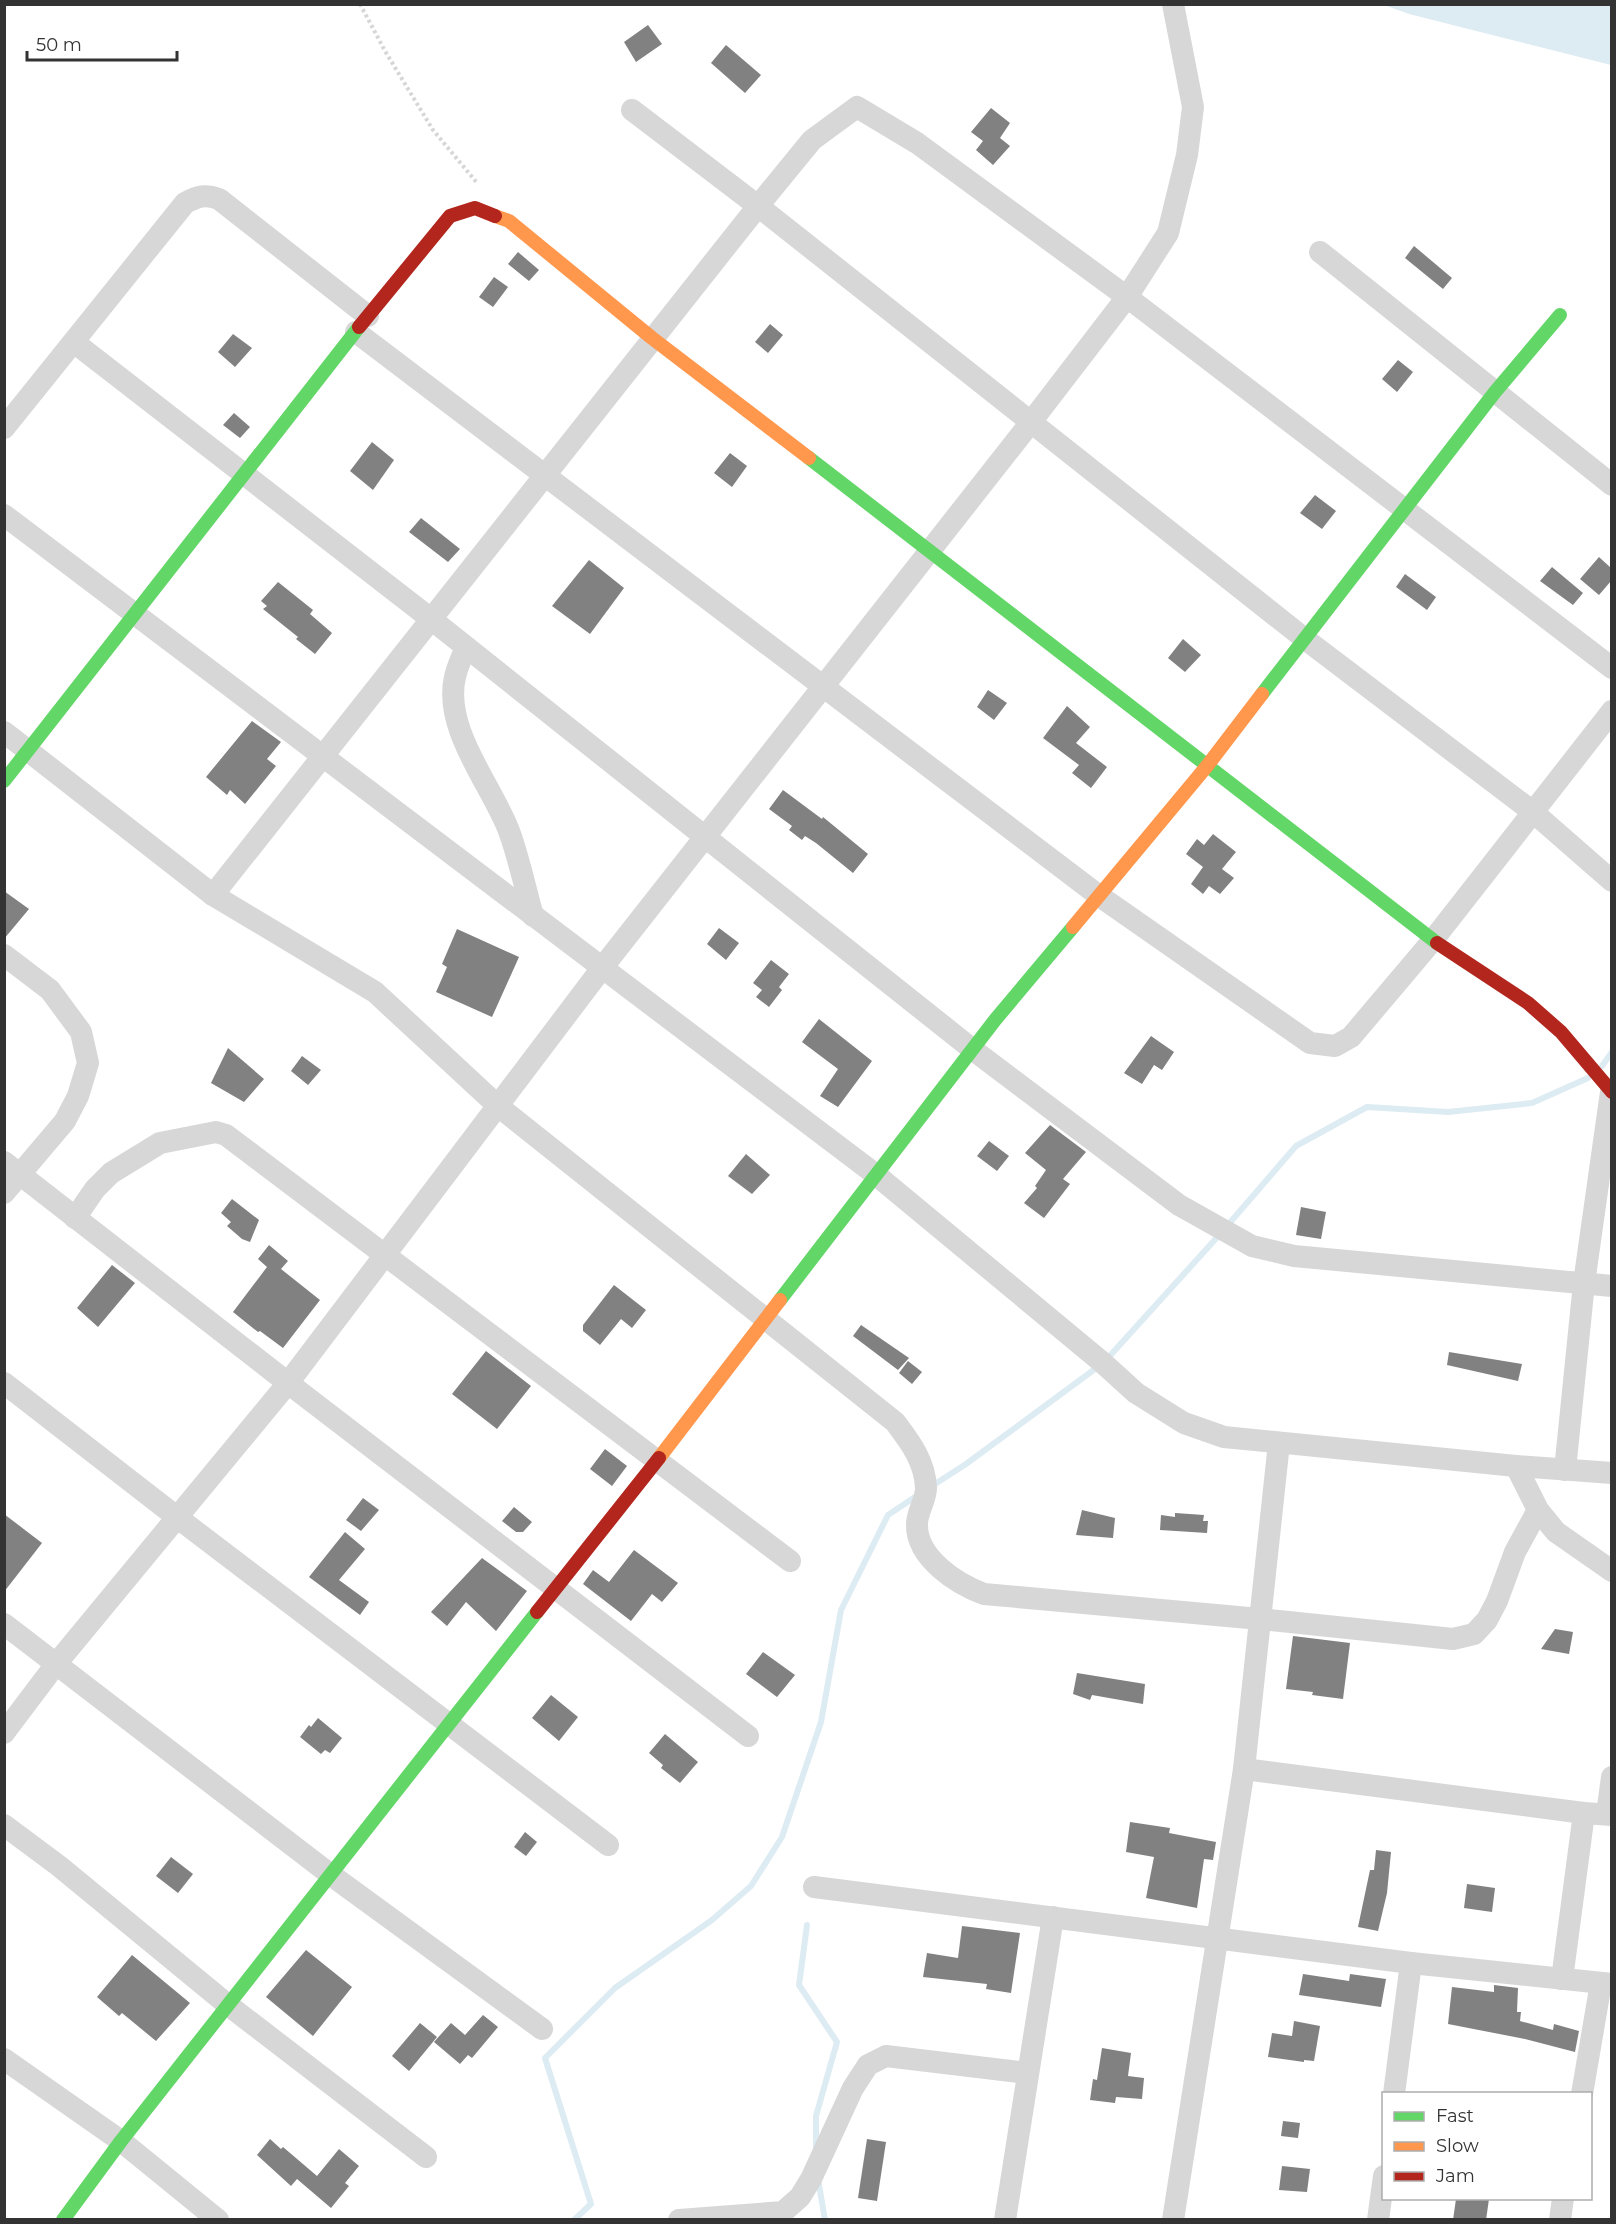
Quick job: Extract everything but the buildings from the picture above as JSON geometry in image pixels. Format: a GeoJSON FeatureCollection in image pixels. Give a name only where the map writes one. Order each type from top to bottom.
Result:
{"type":"FeatureCollection","features":[{"type":"Feature","properties":{"kind":"street"},"geometry":{"type":"LineString","coordinates":[[4,1733],[56,1664],[288,1383],[602,968],[931,551],[1126,297],[1168,233],[1187,155],[1193,107],[1173,4]]}},
{"type":"Feature","properties":{"kind":"street"},"geometry":{"type":"LineString","coordinates":[[213,895],[758,206],[812,140],[857,107],[917,143],[1126,297],[1611,668]]}},
{"type":"Feature","properties":{"kind":"street"},"geometry":{"type":"LineString","coordinates":[[632,110],[758,206],[1305,639],[1533,812],[1611,881]]}},
{"type":"Feature","properties":{"kind":"street"},"geometry":{"type":"LineString","coordinates":[[4,428],[75,343],[185,203],[208,195],[219,199],[362,324],[545,474],[1098,895],[1310,1043],[1335,1046],[1351,1037],[1434,940],[1611,711]]}},
{"type":"Feature","properties":{"kind":"street"},"geometry":{"type":"LineString","coordinates":[[4,782],[362,324],[450,216],[475,208],[509,221],[652,338],[1207,766],[1434,940],[1528,1003],[1561,1032],[1611,1092],[1584,1283],[1565,1470]]}},
{"type":"Feature","properties":{"kind":"street"},"geometry":{"type":"LineString","coordinates":[[1320,252],[1611,485]]}},
{"type":"Feature","properties":{"kind":"street"},"geometry":{"type":"LineString","coordinates":[[63,2220],[121,2141],[656,1462],[972,1049],[1207,766],[1495,392],[1560,315]]}},
{"type":"Feature","properties":{"kind":"street"},"geometry":{"type":"LineString","coordinates":[[75,343],[431,619],[972,1049],[1179,1205],[1252,1246],[1294,1256],[1611,1286]]}},
{"type":"Feature","properties":{"kind":"street"},"geometry":{"type":"LineString","coordinates":[[4,515],[875,1174],[1103,1363],[1136,1394],[1184,1423],[1224,1437],[1516,1466],[1611,1473]]}},
{"type":"Feature","properties":{"kind":"street"},"geometry":{"type":"LineString","coordinates":[[466,647],[454,678],[454,711],[460,736],[492,794],[509,832],[533,916]]}},
{"type":"Feature","properties":{"kind":"street"},"geometry":{"type":"LineString","coordinates":[[4,732],[213,895],[375,992],[498,1106],[895,1422],[919,1454],[926,1489],[916,1524],[923,1549],[952,1579],[967,1588],[984,1594],[1260,1619],[1453,1640],[1474,1634],[1487,1620],[1497,1601],[1515,1552],[1538,1510]]}},
{"type":"Feature","properties":{"kind":"street"},"geometry":{"type":"LineString","coordinates":[[4,955],[50,990],[81,1032],[88,1064],[78,1096],[64,1121],[13,1168],[4,1193]]}},
{"type":"Feature","properties":{"kind":"street"},"geometry":{"type":"LineString","coordinates":[[75,1218],[95,1189],[122,1164],[160,1143],[216,1132],[226,1135],[790,1561]]}},
{"type":"Feature","properties":{"kind":"street"},"geometry":{"type":"LineString","coordinates":[[13,1168],[288,1383],[748,1736]]}},
{"type":"Feature","properties":{"kind":"street"},"geometry":{"type":"LineString","coordinates":[[4,1383],[608,1845]]}},
{"type":"Feature","properties":{"kind":"street"},"geometry":{"type":"LineString","coordinates":[[1173,2220],[1244,1769],[1279,1443]]}},
{"type":"Feature","properties":{"kind":"street"},"geometry":{"type":"LineString","coordinates":[[1516,1466],[1538,1510],[1556,1532],[1611,1571]]}},
{"type":"Feature","properties":{"kind":"street"},"geometry":{"type":"LineString","coordinates":[[4,1624],[331,1875],[542,2029]]}},
{"type":"Feature","properties":{"kind":"street"},"geometry":{"type":"LineString","coordinates":[[1244,1769],[1609,1815],[1611,1777]]}},
{"type":"Feature","properties":{"kind":"street"},"geometry":{"type":"LineString","coordinates":[[1562,1979],[1584,1813]]}},
{"type":"Feature","properties":{"kind":"street"},"geometry":{"type":"LineString","coordinates":[[4,1825],[59,1866],[228,2005],[426,2157]]}},
{"type":"Feature","properties":{"kind":"street"},"geometry":{"type":"LineString","coordinates":[[814,1887],[1411,1963],[1606,1984],[1582,2092]]}},
{"type":"Feature","properties":{"kind":"street"},"geometry":{"type":"LineString","coordinates":[[1005,2220],[1053,1917]]}},
{"type":"Feature","properties":{"kind":"street"},"geometry":{"type":"LineString","coordinates":[[1394,2092],[1411,1963]]}},
{"type":"Feature","properties":{"kind":"street"},"geometry":{"type":"LineString","coordinates":[[679,2220],[783,2212],[800,2197],[811,2179],[853,2088],[868,2064],[886,2056],[1028,2073]]}},
{"type":"Feature","properties":{"kind":"street"},"geometry":{"type":"LineString","coordinates":[[4,2059],[121,2141],[218,2220]]}},
{"type":"Feature","properties":{"kind":"street"},"geometry":{"type":"LineString","coordinates":[[1378,2220],[1382,2185]]}},
{"type":"Feature","properties":{"kind":"street"},"geometry":{"type":"LineString","coordinates":[[1560,2220],[1563,2200]]}},
{"type":"Feature","properties":{"kind":"path"},"geometry":{"type":"LineString","coordinates":[[360,4],[385,51],[434,130],[479,185]]}},
{"type":"Feature","properties":{"kind":"shaded area"},"geometry":{"type":"Polygon","coordinates":[[[1384,5],[1611,5],[1611,65],[1409,14],[1384,5]]]}},
{"type":"Feature","properties":{"kind":"waterway"},"geometry":{"type":"LineString","coordinates":[[1602,1066],[1612,1052]]}},
{"type":"Feature","properties":{"kind":"waterway"},"geometry":{"type":"LineString","coordinates":[[1227,1226],[1296,1146],[1367,1107],[1448,1112],[1532,1103],[1588,1078]]}},
{"type":"Feature","properties":{"kind":"waterway"},"geometry":{"type":"LineString","coordinates":[[1107,1359],[1221,1233]]}},
{"type":"Feature","properties":{"kind":"waterway"},"geometry":{"type":"LineString","coordinates":[[932,1486],[966,1464],[1099,1366]]}},
{"type":"Feature","properties":{"kind":"waterway"},"geometry":{"type":"LineString","coordinates":[[574,2220],[591,2204],[545,2058],[615,1988],[712,1920],[751,1886],[782,1837],[821,1722],[841,1610],[888,1515],[918,1495]]}},
{"type":"Feature","properties":{"kind":"waterway"},"geometry":{"type":"LineString","coordinates":[[807,1925],[799,1985],[837,2042],[816,2116],[816,2148]]}},
{"type":"Feature","properties":{"kind":"waterway"},"geometry":{"type":"LineString","coordinates":[[818,2179],[825,2220]]}},
{"type":"Feature","properties":{"kind":"traffic: fast"},"geometry":{"type":"LineString","coordinates":[[1262,694],[1495,392],[1560,315]]}},
{"type":"Feature","properties":{"kind":"traffic: fast"},"geometry":{"type":"LineString","coordinates":[[4,781],[359,327]]}},
{"type":"Feature","properties":{"kind":"traffic: fast"},"geometry":{"type":"LineString","coordinates":[[809,458],[1437,943]]}},
{"type":"Feature","properties":{"kind":"traffic: fast"},"geometry":{"type":"LineString","coordinates":[[780,1300],[995,1020],[1073,927]]}},
{"type":"Feature","properties":{"kind":"traffic: fast"},"geometry":{"type":"LineString","coordinates":[[63,2220],[121,2141],[537,1612]]}},
{"type":"Feature","properties":{"kind":"traffic: slow"},"geometry":{"type":"LineString","coordinates":[[495,216],[509,221],[652,338],[809,458]]}},
{"type":"Feature","properties":{"kind":"traffic: slow"},"geometry":{"type":"LineString","coordinates":[[1073,927],[1207,766],[1262,694]]}},
{"type":"Feature","properties":{"kind":"traffic: slow"},"geometry":{"type":"LineString","coordinates":[[659,1458],[780,1300]]}},
{"type":"Feature","properties":{"kind":"traffic: jam"},"geometry":{"type":"LineString","coordinates":[[359,327],[450,216],[475,208],[495,216]]}},
{"type":"Feature","properties":{"kind":"traffic: jam"},"geometry":{"type":"LineString","coordinates":[[1437,943],[1528,1003],[1561,1032],[1612,1092]]}},
{"type":"Feature","properties":{"kind":"traffic: jam"},"geometry":{"type":"LineString","coordinates":[[537,1612],[659,1458]]}}]}
